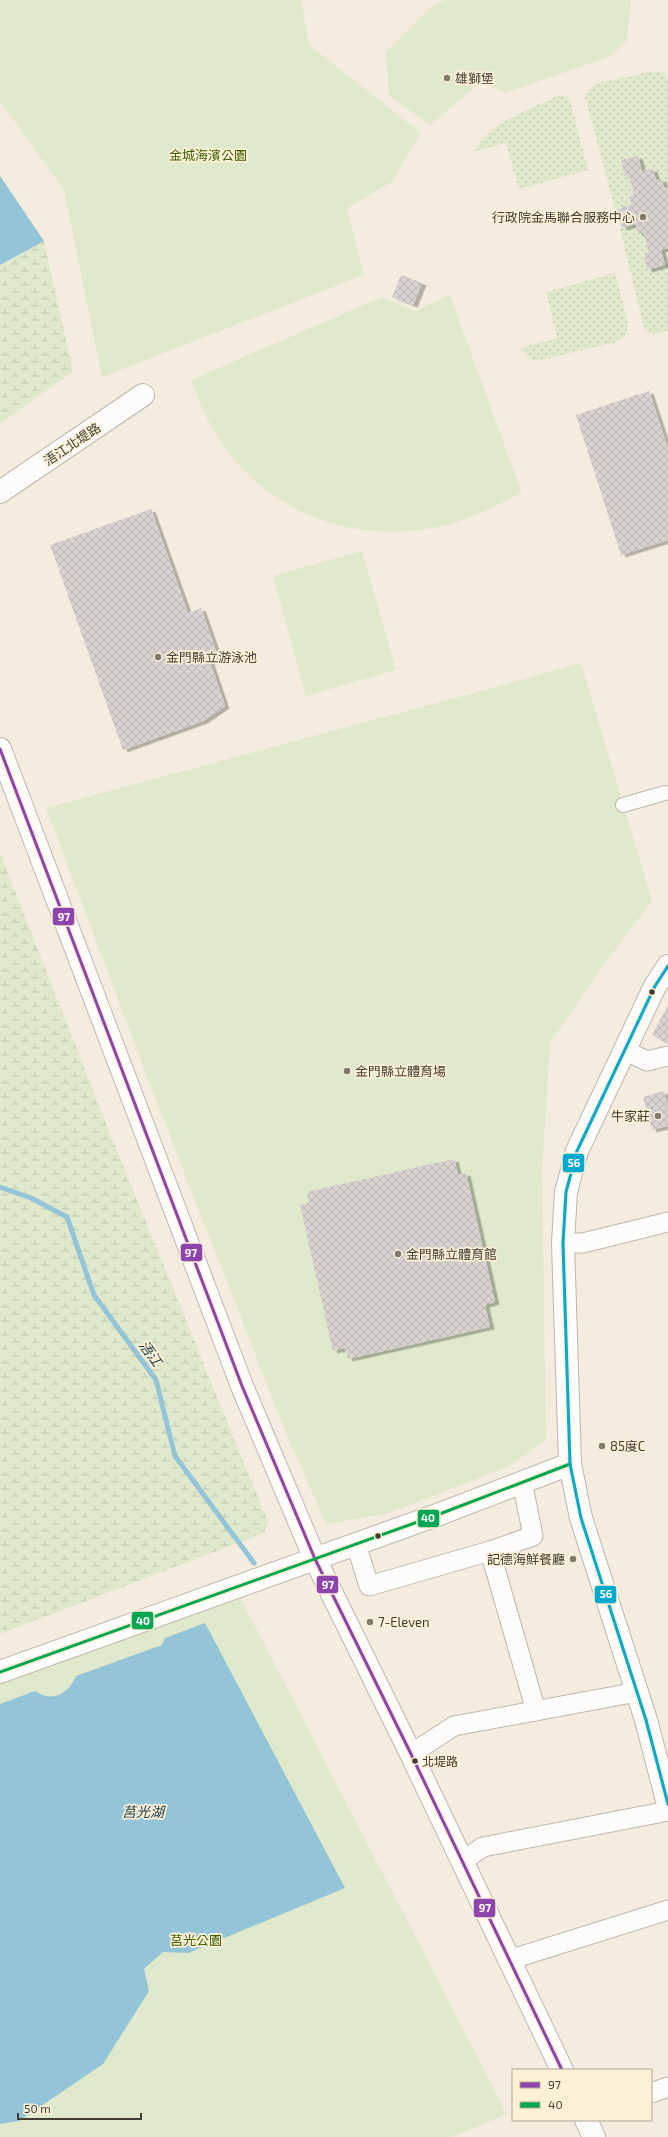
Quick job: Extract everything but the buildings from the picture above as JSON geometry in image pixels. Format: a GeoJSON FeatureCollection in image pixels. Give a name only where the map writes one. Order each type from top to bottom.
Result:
{"type":"FeatureCollection","features":[{"type":"Feature","properties":{"kind":"street","name":"浯江北堤路"},"geometry":{"type":"LineString","coordinates":[[0,492],[143,395]]}},
{"type":"Feature","properties":{"kind":"street"},"geometry":{"type":"LineString","coordinates":[[0,749],[242,1386],[315,1559],[411,1754],[562,2069]]}},
{"type":"Feature","properties":{"kind":"street"},"geometry":{"type":"LineString","coordinates":[[623,805],[665,793]]}},
{"type":"Feature","properties":{"kind":"street"},"geometry":{"type":"LineString","coordinates":[[668,966],[655,986],[576,1151],[569,1174],[566,1192],[564,1243],[570,1464],[581,1518],[637,1692],[668,1804]]}},
{"type":"Feature","properties":{"kind":"street"},"geometry":{"type":"LineString","coordinates":[[624,1050],[647,1061],[668,1056]]}},
{"type":"Feature","properties":{"kind":"street"},"geometry":{"type":"LineString","coordinates":[[564,1243],[583,1243],[668,1222]]}},
{"type":"Feature","properties":{"kind":"street"},"geometry":{"type":"LineString","coordinates":[[0,1672],[315,1559],[570,1464]]}},
{"type":"Feature","properties":{"kind":"street"},"geometry":{"type":"LineString","coordinates":[[356,1544],[369,1586],[490,1552],[533,1536],[522,1481]]}},
{"type":"Feature","properties":{"kind":"street"},"geometry":{"type":"LineString","coordinates":[[490,1552],[536,1711]]}},
{"type":"Feature","properties":{"kind":"street"},"geometry":{"type":"LineString","coordinates":[[411,1754],[454,1726],[637,1692]]}},
{"type":"Feature","properties":{"kind":"street"},"geometry":{"type":"LineString","coordinates":[[462,1861],[483,1846],[668,1811]]}},
{"type":"Feature","properties":{"kind":"street"},"geometry":{"type":"LineString","coordinates":[[509,1960],[668,1910]]}},
{"type":"Feature","properties":{"kind":"street"},"geometry":{"type":"LineString","coordinates":[[652,2093],[668,2087]]}},
{"type":"Feature","properties":{"kind":"street"},"geometry":{"type":"LineString","coordinates":[[586,2121],[594,2137]]}},
{"type":"Feature","properties":{"kind":"green space","name":"金城海濱公園"},"geometry":{"type":"Polygon","coordinates":[[[0,0],[301,0],[309,45],[421,133],[392,182],[347,208],[364,275],[102,377],[64,190],[0,101],[0,0]]]}},
{"type":"Feature","properties":{"kind":"green space"},"geometry":{"type":"Polygon","coordinates":[[[444,0],[631,0],[627,40],[611,56],[505,93],[482,81],[430,125],[389,96],[386,52],[432,6],[444,0]]]}},
{"type":"Feature","properties":{"kind":"green space"},"geometry":{"type":"Polygon","coordinates":[[[654,71],[665,73],[668,81],[668,187],[664,188],[656,180],[653,169],[642,171],[638,156],[621,160],[625,176],[629,175],[634,195],[629,196],[631,205],[615,209],[585,96],[594,84],[654,71]]]}},
{"type":"Feature","properties":{"kind":"green space"},"geometry":{"type":"Polygon","coordinates":[[[560,95],[566,96],[570,101],[588,170],[519,189],[506,143],[473,152],[480,141],[500,124],[523,111],[560,95]]]}},
{"type":"Feature","properties":{"kind":"green space"},"geometry":{"type":"Polygon","coordinates":[[[0,176],[44,241],[73,371],[0,424],[0,176]]]}},
{"type":"Feature","properties":{"kind":"green space"},"geometry":{"type":"Polygon","coordinates":[[[636,224],[638,234],[643,232],[649,253],[644,255],[648,270],[665,265],[661,250],[668,248],[668,331],[656,334],[649,333],[644,328],[620,229],[636,224]]]}},
{"type":"Feature","properties":{"kind":"green space"},"geometry":{"type":"Polygon","coordinates":[[[615,273],[628,325],[625,335],[621,339],[616,342],[537,361],[531,360],[520,348],[557,338],[546,292],[615,273]]]}},
{"type":"Feature","properties":{"kind":"green space"},"geometry":{"type":"Polygon","coordinates":[[[450,295],[522,493],[481,513],[449,525],[396,532],[356,529],[319,519],[285,503],[255,481],[229,452],[207,419],[191,380],[382,297],[415,311],[450,295]]]}},
{"type":"Feature","properties":{"kind":"green space"},"geometry":{"type":"Polygon","coordinates":[[[362,551],[396,670],[306,696],[273,576],[362,551]]]}},
{"type":"Feature","properties":{"kind":"green space","name":"金門縣立體育場"},"geometry":{"type":"Polygon","coordinates":[[[581,663],[652,901],[600,970],[550,1043],[542,1171],[546,1440],[508,1467],[386,1514],[326,1524],[286,1433],[155,1098],[46,808],[581,663]]]}},
{"type":"Feature","properties":{"kind":"green space"},"geometry":{"type":"Polygon","coordinates":[[[0,853],[111,1136],[268,1522],[264,1533],[0,1634],[0,853]]]}},
{"type":"Feature","properties":{"kind":"green space","name":"莒光公園"},"geometry":{"type":"Polygon","coordinates":[[[239,1595],[507,2114],[453,2137],[0,2137],[0,1682],[239,1595]]]}},
{"type":"Feature","properties":{"kind":"water"},"geometry":{"type":"Polygon","coordinates":[[[0,176],[44,241],[0,265],[0,176]]]}},
{"type":"Feature","properties":{"kind":"water","name":"莒光湖"},"geometry":{"type":"Polygon","coordinates":[[[205,1623],[345,1888],[188,1953],[163,1952],[144,1969],[149,1991],[103,2064],[19,2121],[0,2124],[0,1704],[35,1691],[42,1695],[48,1696],[59,1695],[69,1688],[76,1676],[162,1645],[165,1638],[205,1623]]]}},
{"type":"Feature","properties":{"kind":"waterway","name":"浯江"},"geometry":{"type":"LineString","coordinates":[[0,1187],[31,1198],[67,1217],[94,1295],[156,1380],[175,1456],[254,1563]]}},
{"type":"Feature","properties":{"kind":"transit line","name":"97"},"geometry":{"type":"LineString","coordinates":[[0,749],[242,1386],[315,1559],[411,1754],[562,2069]]}},
{"type":"Feature","properties":{"kind":"transit line","name":"56"},"geometry":{"type":"LineString","coordinates":[[668,966],[655,986],[577,1151],[566,1192],[563,1243],[570,1464],[581,1518],[646,1720],[668,1804]]}},
{"type":"Feature","properties":{"kind":"transit line","name":"40"},"geometry":{"type":"LineString","coordinates":[[0,1672],[437,1515],[570,1464]]}},
{"type":"Feature","properties":{"kind":"place","name":"雄獅堡"},"geometry":{"type":"Point","coordinates":[447,78]}},
{"type":"Feature","properties":{"kind":"place","name":"行政院金馬聯合服務中心"},"geometry":{"type":"Point","coordinates":[643,217]}},
{"type":"Feature","properties":{"kind":"place","name":"金門縣立游泳池"},"geometry":{"type":"Point","coordinates":[158,657]}},
{"type":"Feature","properties":{"kind":"place","name":"金門縣立體育場"},"geometry":{"type":"Point","coordinates":[347,1071]}},
{"type":"Feature","properties":{"kind":"place","name":"牛家莊"},"geometry":{"type":"Point","coordinates":[658,1116]}},
{"type":"Feature","properties":{"kind":"place","name":"金門縣立體育館"},"geometry":{"type":"Point","coordinates":[398,1254]}},
{"type":"Feature","properties":{"kind":"place","name":"85度C"},"geometry":{"type":"Point","coordinates":[602,1446]}},
{"type":"Feature","properties":{"kind":"place","name":"記德海鮮餐廳"},"geometry":{"type":"Point","coordinates":[573,1559]}},
{"type":"Feature","properties":{"kind":"place","name":"7-Eleven"},"geometry":{"type":"Point","coordinates":[370,1622]}},
{"type":"Feature","properties":{"kind":"place","name":"北堤路"},"geometry":{"type":"Point","coordinates":[415,1761]}}]}
